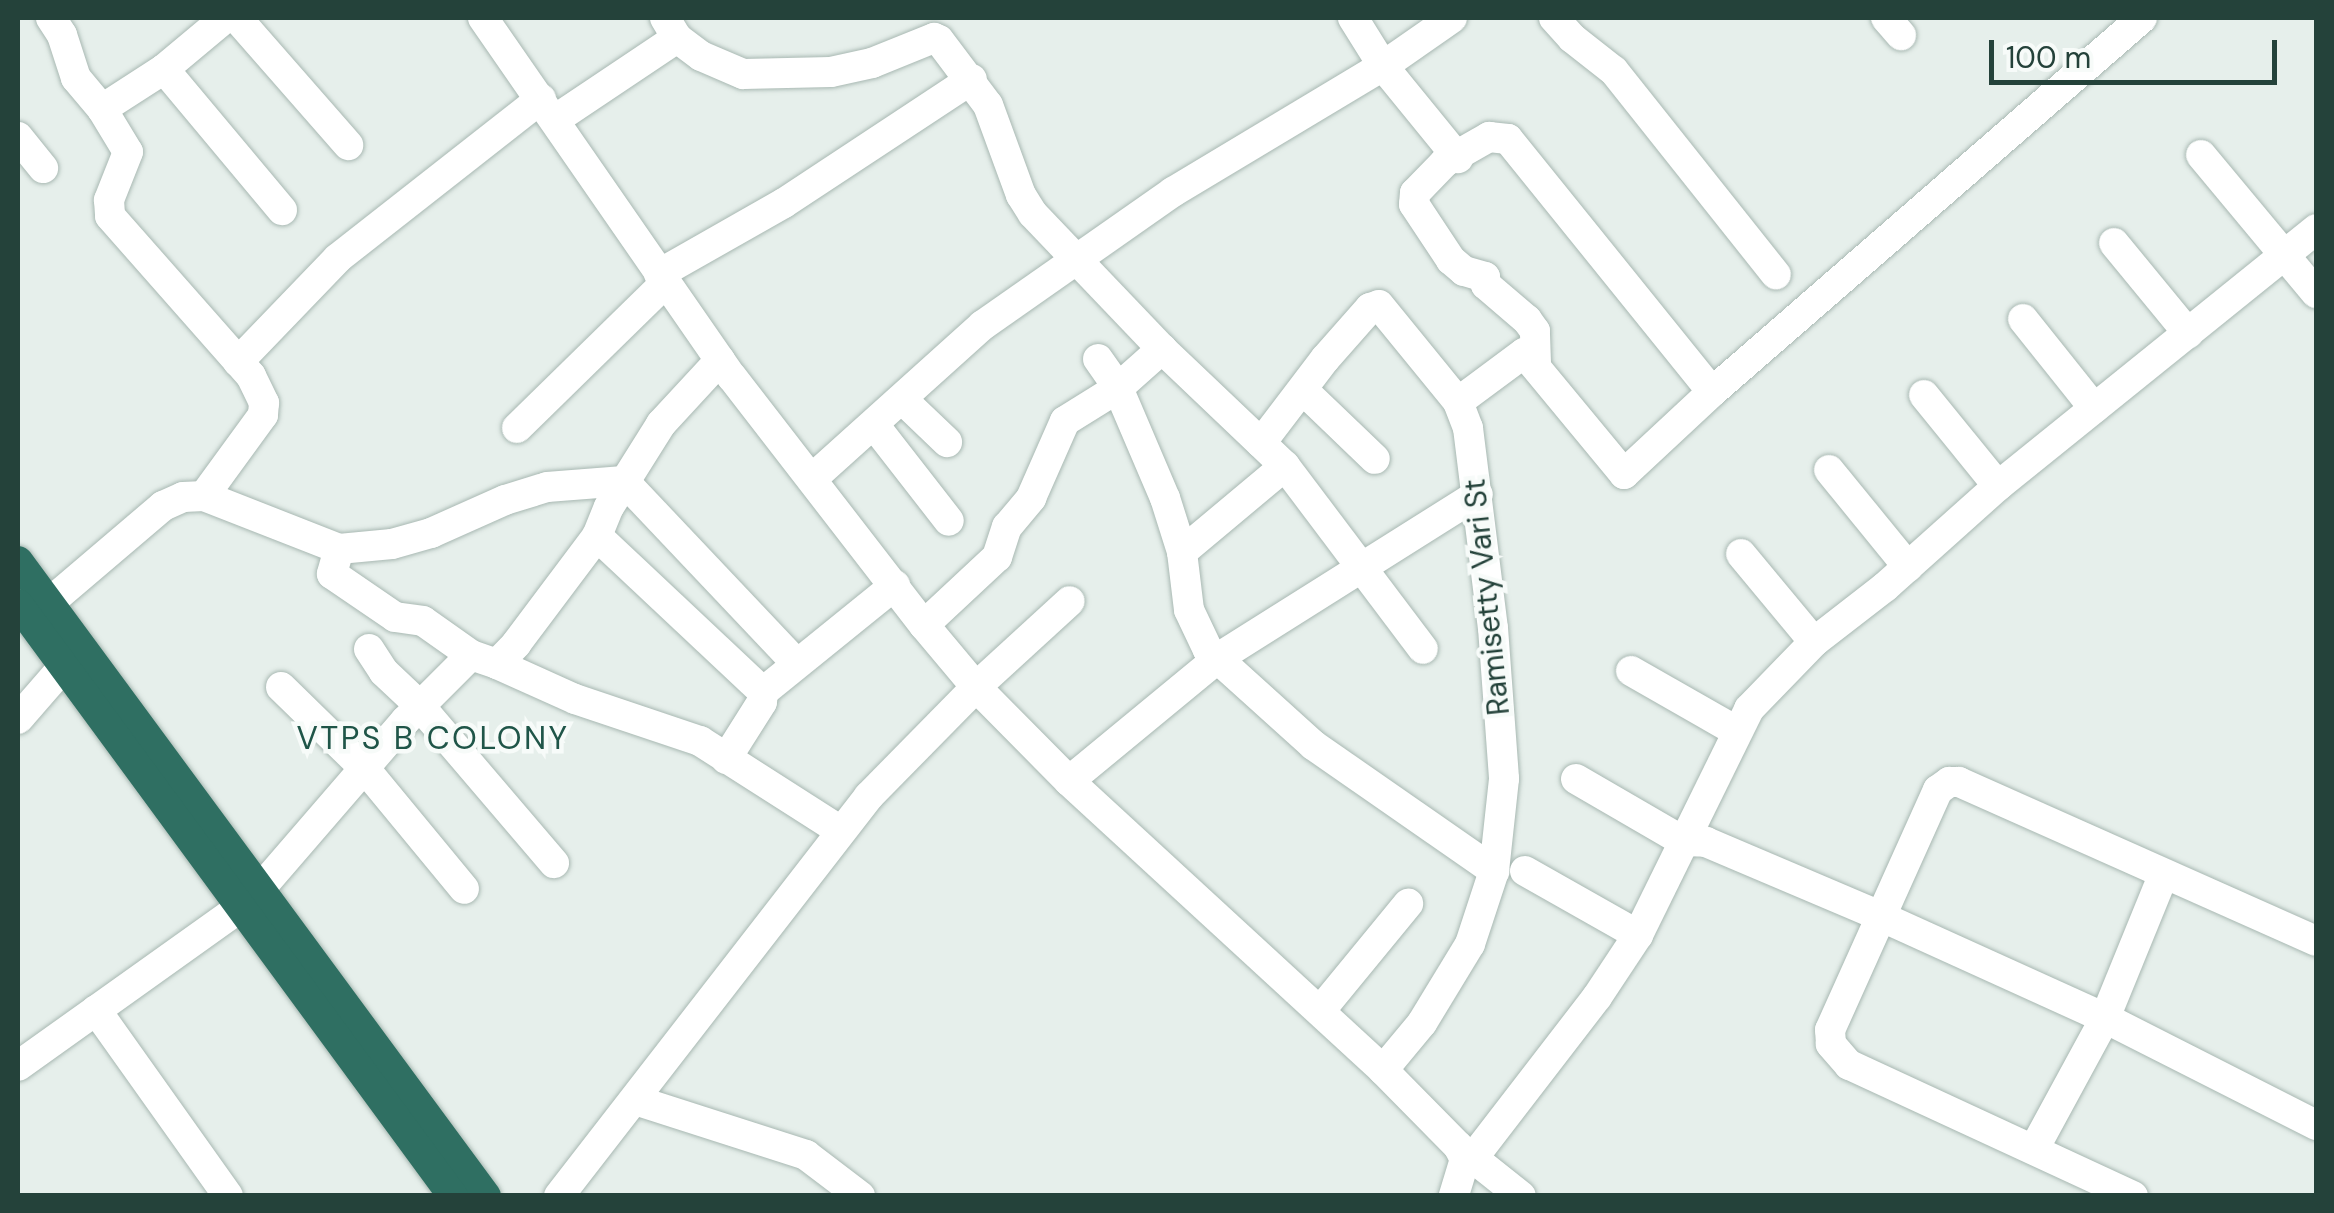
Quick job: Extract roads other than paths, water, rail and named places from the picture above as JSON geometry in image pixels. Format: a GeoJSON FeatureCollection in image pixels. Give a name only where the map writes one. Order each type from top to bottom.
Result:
{"type":"FeatureCollection","features":[{"type":"Feature","properties":{"kind":"highway"},"geometry":{"type":"LineString","coordinates":[[18,561],[454,1196]]}},
{"type":"Feature","properties":{"kind":"highway"},"geometry":{"type":"LineString","coordinates":[[18,604],[486,1196]]}},
{"type":"Feature","properties":{"kind":"street"},"geometry":{"type":"LineString","coordinates":[[51,18],[62,35],[76,78],[102,109],[128,152],[108,200],[110,216],[238,362],[264,404],[263,415],[204,496]]}},
{"type":"Feature","properties":{"kind":"street"},"geometry":{"type":"LineString","coordinates":[[102,109],[164,69],[225,18]]}},
{"type":"Feature","properties":{"kind":"street"},"geometry":{"type":"LineString","coordinates":[[236,18],[348,146]]}},
{"type":"Feature","properties":{"kind":"street"},"geometry":{"type":"LineString","coordinates":[[484,18],[720,360],[976,687],[1069,781],[1382,1070],[1469,1159],[1521,1196]]}},
{"type":"Feature","properties":{"kind":"street"},"geometry":{"type":"LineString","coordinates":[[1353,18],[1384,66],[1458,158]]}},
{"type":"Feature","properties":{"kind":"street"},"geometry":{"type":"LineString","coordinates":[[814,477],[983,325],[1173,192],[1384,66],[1452,18]]}},
{"type":"Feature","properties":{"kind":"street"},"geometry":{"type":"LineString","coordinates":[[1554,18],[1572,38],[1614,71],[1776,276]]}},
{"type":"Feature","properties":{"kind":"street"},"geometry":{"type":"LineString","coordinates":[[1458,402],[1520,353],[1536,362],[1596,444],[1624,474],[1712,392],[2142,18]]}},
{"type":"Feature","properties":{"kind":"street"},"geometry":{"type":"LineString","coordinates":[[238,362],[338,258],[669,23],[718,66],[743,74],[832,72],[872,64],[934,38],[972,79],[988,106],[1021,195],[1162,349],[1285,466],[1423,649]]}},
{"type":"Feature","properties":{"kind":"street"},"geometry":{"type":"LineString","coordinates":[[164,69],[282,210]]}},
{"type":"Feature","properties":{"kind":"street"},"geometry":{"type":"LineString","coordinates":[[517,428],[662,278],[972,79]]}},
{"type":"Feature","properties":{"kind":"street"},"geometry":{"type":"LineString","coordinates":[[18,137],[43,168]]}},
{"type":"Feature","properties":{"kind":"street"},"geometry":{"type":"LineString","coordinates":[[1536,362],[1535,332],[1527,320],[1486,285],[1485,277],[1464,271],[1451,260],[1416,214],[1415,194],[1445,162],[1490,137],[1508,139],[1712,392]]}},
{"type":"Feature","properties":{"kind":"street"},"geometry":{"type":"LineString","coordinates":[[2200,155],[2316,293]]}},
{"type":"Feature","properties":{"kind":"street"},"geometry":{"type":"LineString","coordinates":[[1454,1196],[1469,1159],[1598,996],[1638,936],[1749,708],[1814,642],[1908,567],[1998,486],[2316,229]]}},
{"type":"Feature","properties":{"kind":"street"},"geometry":{"type":"LineString","coordinates":[[2114,243],[2188,333]]}},
{"type":"Feature","properties":{"kind":"street","name":"Ramisetty Vari St"},"geometry":{"type":"LineString","coordinates":[[1261,444],[1325,359],[1370,308],[1379,305],[1458,402],[1468,428],[1478,494],[1510,871],[1422,1023],[1382,1070]]}},
{"type":"Feature","properties":{"kind":"street"},"geometry":{"type":"LineString","coordinates":[[2023,319],[2094,408]]}},
{"type":"Feature","properties":{"kind":"street"},"geometry":{"type":"LineString","coordinates":[[924,625],[997,557],[1007,527],[1030,498],[1064,420],[1118,388],[1162,349]]}},
{"type":"Feature","properties":{"kind":"street"},"geometry":{"type":"LineString","coordinates":[[1098,359],[1118,388],[1158,478],[1182,552],[1189,610],[1208,650],[1314,745],[1510,871],[1638,936]]}},
{"type":"Feature","properties":{"kind":"street"},"geometry":{"type":"LineString","coordinates":[[18,1066],[251,898],[420,706],[484,659],[597,536],[624,481],[672,410],[720,360]]}},
{"type":"Feature","properties":{"kind":"street"},"geometry":{"type":"LineString","coordinates":[[1304,391],[1375,459]]}},
{"type":"Feature","properties":{"kind":"street"},"geometry":{"type":"LineString","coordinates":[[1924,395],[1998,486]]}},
{"type":"Feature","properties":{"kind":"street"},"geometry":{"type":"LineString","coordinates":[[903,400],[947,442]]}},
{"type":"Feature","properties":{"kind":"street"},"geometry":{"type":"LineString","coordinates":[[875,426],[949,522]]}},
{"type":"Feature","properties":{"kind":"street"},"geometry":{"type":"LineString","coordinates":[[1182,552],[1285,466]]}},
{"type":"Feature","properties":{"kind":"street"},"geometry":{"type":"LineString","coordinates":[[1829,470],[1908,567]]}},
{"type":"Feature","properties":{"kind":"street"},"geometry":{"type":"LineString","coordinates":[[49,604],[163,506],[183,497],[204,496],[339,549],[392,544],[432,533],[547,487],[624,481]]}},
{"type":"Feature","properties":{"kind":"street"},"geometry":{"type":"LineString","coordinates":[[624,481],[796,663]]}},
{"type":"Feature","properties":{"kind":"street"},"geometry":{"type":"LineString","coordinates":[[1069,781],[1218,658],[1478,494]]}},
{"type":"Feature","properties":{"kind":"street"},"geometry":{"type":"LineString","coordinates":[[597,536],[763,692]]}},
{"type":"Feature","properties":{"kind":"street"},"geometry":{"type":"LineString","coordinates":[[339,549],[332,574],[395,617],[423,621],[484,659],[575,699],[700,741],[841,831]]}},
{"type":"Feature","properties":{"kind":"street"},"geometry":{"type":"LineString","coordinates":[[1741,554],[1814,642]]}},
{"type":"Feature","properties":{"kind":"street"},"geometry":{"type":"LineString","coordinates":[[726,758],[763,692],[894,585]]}},
{"type":"Feature","properties":{"kind":"street"},"geometry":{"type":"LineString","coordinates":[[559,1196],[841,831],[976,687],[1070,601]]}},
{"type":"Feature","properties":{"kind":"street"},"geometry":{"type":"LineString","coordinates":[[370,649],[384,672],[420,706],[554,863]]}},
{"type":"Feature","properties":{"kind":"street"},"geometry":{"type":"LineString","coordinates":[[18,719],[64,666]]}},
{"type":"Feature","properties":{"kind":"street"},"geometry":{"type":"LineString","coordinates":[[1631,671],[1736,731]]}},
{"type":"Feature","properties":{"kind":"street"},"geometry":{"type":"LineString","coordinates":[[281,687],[366,770],[464,890]]}},
{"type":"Feature","properties":{"kind":"street"},"geometry":{"type":"LineString","coordinates":[[1576,779],[1683,841],[1706,842],[1880,916],[2105,1018],[2316,1126]]}},
{"type":"Feature","properties":{"kind":"street"},"geometry":{"type":"LineString","coordinates":[[2133,1196],[1837,1056],[1830,1030],[1938,790],[1949,782],[1959,782],[2316,941]]}},
{"type":"Feature","properties":{"kind":"street"},"geometry":{"type":"LineString","coordinates":[[2034,1149],[2105,1018],[2163,876]]}},
{"type":"Feature","properties":{"kind":"street"},"geometry":{"type":"LineString","coordinates":[[1320,1011],[1408,904]]}},
{"type":"Feature","properties":{"kind":"street"},"geometry":{"type":"LineString","coordinates":[[96,1010],[228,1196]]}},
{"type":"Feature","properties":{"kind":"street"},"geometry":{"type":"LineString","coordinates":[[635,1100],[806,1155],[860,1196]]}},
{"type":"Feature","properties":{"kind":"district","name":"VTPS B COLONY"},"geometry":{"type":"Point","coordinates":[433,738]}}]}
